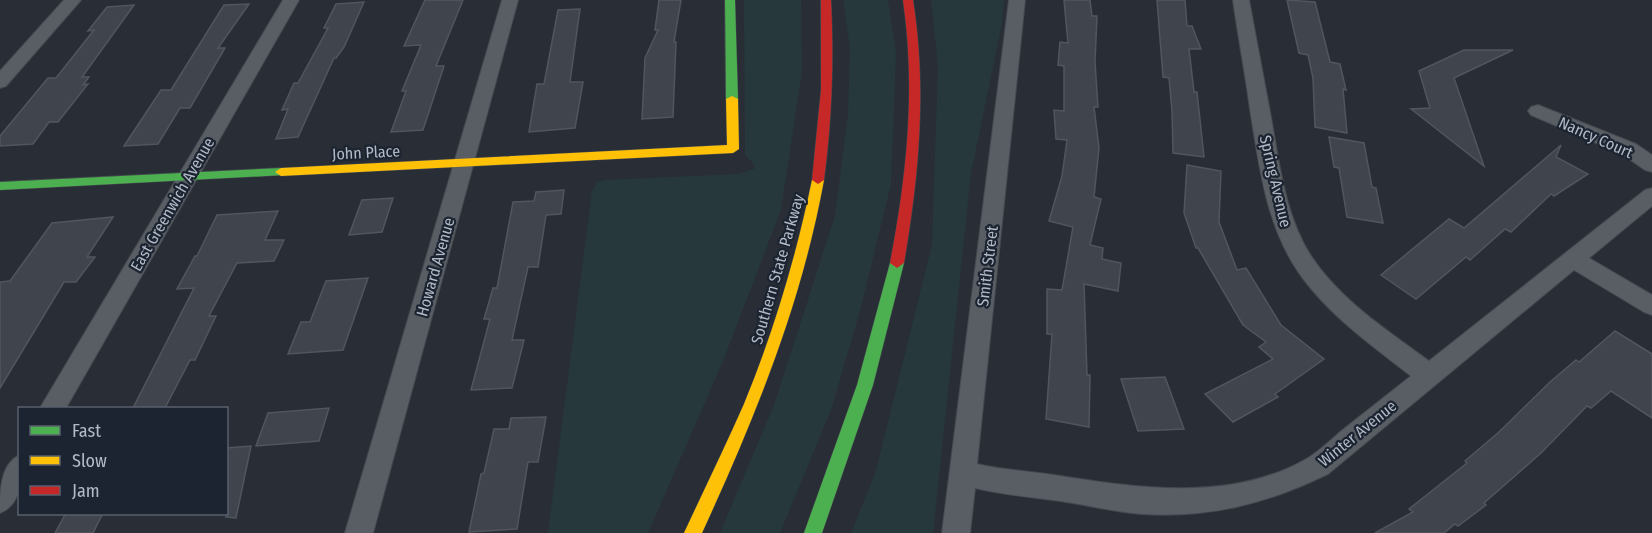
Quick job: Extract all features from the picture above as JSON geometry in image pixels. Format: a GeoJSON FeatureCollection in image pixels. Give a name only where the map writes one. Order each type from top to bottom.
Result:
{"type":"FeatureCollection","features":[{"type":"Feature","properties":{"kind":"main road","name":"John Place"},"geometry":{"type":"LineString","coordinates":[[0,186],[733,150],[730,0]]}},
{"type":"Feature","properties":{"kind":"main road","name":"Southern State Parkway"},"geometry":{"type":"LineString","coordinates":[[693,533],[724,467],[761,378],[788,299],[808,229],[820,169],[829,91],[830,45],[826,0]]}},
{"type":"Feature","properties":{"kind":"main road"},"geometry":{"type":"LineString","coordinates":[[813,533],[868,375],[894,278],[902,234],[910,182],[916,101],[915,54],[908,0]]}},
{"type":"Feature","properties":{"kind":"street"},"geometry":{"type":"LineString","coordinates":[[0,82],[72,0]]}},
{"type":"Feature","properties":{"kind":"street","name":"East Greenwich Avenue"},"geometry":{"type":"LineString","coordinates":[[54,407],[291,0]]}},
{"type":"Feature","properties":{"kind":"street","name":"Howard Avenue"},"geometry":{"type":"LineString","coordinates":[[358,533],[510,0]]}},
{"type":"Feature","properties":{"kind":"street","name":"Smith Street"},"geometry":{"type":"LineString","coordinates":[[956,533],[1017,0]]}},
{"type":"Feature","properties":{"kind":"street","name":"Spring Avenue"},"geometry":{"type":"LineString","coordinates":[[1241,0],[1274,187],[1285,229],[1304,263],[1326,290],[1354,317],[1429,375]]}},
{"type":"Feature","properties":{"kind":"street","name":"Nancy Court"},"geometry":{"type":"LineString","coordinates":[[1538,111],[1629,149],[1652,165]]}},
{"type":"Feature","properties":{"kind":"street","name":"Winter Avenue"},"geometry":{"type":"LineString","coordinates":[[963,473],[1008,484],[1029,484],[1141,501],[1196,501],[1241,495],[1284,482],[1318,466],[1575,260],[1652,195]]}},
{"type":"Feature","properties":{"kind":"street"},"geometry":{"type":"LineString","coordinates":[[1575,260],[1652,306]]}},
{"type":"Feature","properties":{"kind":"street"},"geometry":{"type":"LineString","coordinates":[[0,500],[18,470]]}},
{"type":"Feature","properties":{"kind":"shaded area"},"geometry":{"type":"Polygon","coordinates":[[[744,0],[801,0],[802,71],[781,210],[723,361],[648,533],[548,533],[592,191],[597,183],[604,180],[739,174],[754,169],[755,165],[745,155],[744,0]]]}},
{"type":"Feature","properties":{"kind":"shaded area"},"geometry":{"type":"Polygon","coordinates":[[[843,0],[888,0],[896,53],[891,184],[860,311],[831,410],[780,533],[720,533],[774,405],[835,216],[848,114],[850,47],[843,0]]]}},
{"type":"Feature","properties":{"kind":"shaded area"},"geometry":{"type":"Polygon","coordinates":[[[931,0],[1004,0],[1002,23],[971,173],[933,533],[851,533],[876,471],[932,245],[938,65],[931,0]]]}},
{"type":"Feature","properties":{"kind":"building"},"geometry":{"type":"Polygon","coordinates":[[[425,0],[463,0],[436,66],[444,66],[423,130],[391,132],[406,91],[402,91],[421,45],[404,46],[425,0]]]}},
{"type":"Feature","properties":{"kind":"building"},"geometry":{"type":"Polygon","coordinates":[[[659,0],[681,0],[674,42],[676,42],[673,117],[642,119],[645,58],[658,30],[655,30],[659,0]]]}},
{"type":"Feature","properties":{"kind":"building"},"geometry":{"type":"Polygon","coordinates":[[[1064,0],[1090,0],[1092,16],[1097,16],[1095,62],[1098,107],[1094,107],[1099,148],[1094,197],[1101,199],[1090,245],[1103,248],[1102,259],[1121,263],[1118,291],[1084,284],[1087,375],[1090,375],[1089,427],[1046,419],[1052,334],[1047,334],[1047,289],[1062,290],[1073,227],[1049,221],[1062,176],[1067,140],[1056,139],[1054,110],[1064,111],[1064,66],[1058,65],[1060,42],[1068,43],[1064,0]]]}},
{"type":"Feature","properties":{"kind":"building"},"geometry":{"type":"Polygon","coordinates":[[[1157,0],[1185,0],[1187,26],[1192,26],[1201,49],[1189,49],[1194,92],[1197,92],[1204,157],[1173,153],[1169,78],[1163,77],[1157,0]]]}},
{"type":"Feature","properties":{"kind":"building"},"geometry":{"type":"Polygon","coordinates":[[[1287,0],[1315,2],[1330,62],[1340,64],[1346,90],[1343,89],[1347,133],[1315,127],[1313,78],[1308,55],[1299,53],[1287,0]]]}},
{"type":"Feature","properties":{"kind":"building"},"geometry":{"type":"Polygon","coordinates":[[[364,2],[344,47],[334,58],[298,137],[276,139],[288,109],[282,110],[294,83],[298,83],[328,28],[324,28],[336,4],[364,2]]]}},
{"type":"Feature","properties":{"kind":"building"},"geometry":{"type":"Polygon","coordinates":[[[249,4],[218,48],[225,48],[190,108],[180,108],[158,144],[124,146],[161,90],[171,90],[224,5],[249,4]]]}},
{"type":"Feature","properties":{"kind":"building"},"geometry":{"type":"Polygon","coordinates":[[[134,5],[82,77],[89,77],[83,85],[88,84],[58,122],[49,122],[33,144],[0,146],[0,136],[48,78],[56,78],[94,30],[88,31],[107,7],[134,5]]]}},
{"type":"Feature","properties":{"kind":"building"},"geometry":{"type":"Polygon","coordinates":[[[580,9],[570,82],[583,82],[575,128],[529,132],[537,84],[544,84],[558,10],[580,9]]]}},
{"type":"Feature","properties":{"kind":"building"},"geometry":{"type":"Polygon","coordinates":[[[1464,50],[1513,50],[1454,78],[1484,166],[1411,109],[1430,108],[1419,71],[1464,50]]]}},
{"type":"Feature","properties":{"kind":"building"},"geometry":{"type":"Polygon","coordinates":[[[1329,137],[1364,143],[1372,187],[1376,188],[1383,223],[1347,217],[1339,168],[1334,167],[1329,137]]]}},
{"type":"Feature","properties":{"kind":"building"},"geometry":{"type":"Polygon","coordinates":[[[1561,145],[1556,157],[1588,174],[1554,196],[1551,194],[1511,232],[1505,229],[1470,260],[1466,257],[1416,299],[1381,275],[1449,219],[1464,228],[1561,145]]]}},
{"type":"Feature","properties":{"kind":"building"},"geometry":{"type":"Polygon","coordinates":[[[1187,165],[1221,171],[1219,222],[1237,270],[1246,268],[1281,325],[1324,359],[1275,394],[1278,397],[1233,422],[1205,394],[1273,359],[1259,347],[1266,342],[1243,325],[1196,248],[1184,213],[1187,165]]]}},
{"type":"Feature","properties":{"kind":"building"},"geometry":{"type":"Polygon","coordinates":[[[564,190],[561,214],[546,215],[538,267],[528,267],[512,340],[524,340],[512,388],[471,390],[490,319],[484,319],[493,288],[497,288],[513,202],[534,201],[536,192],[564,190]]]}},
{"type":"Feature","properties":{"kind":"building"},"geometry":{"type":"Polygon","coordinates":[[[393,198],[382,232],[349,235],[362,200],[393,198]]]}},
{"type":"Feature","properties":{"kind":"building"},"geometry":{"type":"Polygon","coordinates":[[[278,211],[265,240],[284,240],[274,261],[237,263],[209,316],[216,316],[195,360],[190,360],[166,407],[134,407],[194,288],[177,289],[197,256],[217,215],[278,211]]]}},
{"type":"Feature","properties":{"kind":"building"},"geometry":{"type":"Polygon","coordinates":[[[113,217],[87,257],[95,257],[76,282],[64,282],[0,388],[0,282],[10,281],[52,223],[113,217]]]}},
{"type":"Feature","properties":{"kind":"building"},"geometry":{"type":"Polygon","coordinates":[[[368,278],[343,350],[288,354],[301,322],[310,322],[326,281],[368,278]]]}},
{"type":"Feature","properties":{"kind":"building"},"geometry":{"type":"Polygon","coordinates":[[[1615,331],[1652,354],[1652,418],[1611,391],[1591,408],[1587,406],[1541,453],[1484,503],[1486,505],[1458,526],[1455,524],[1444,533],[1375,533],[1413,512],[1409,509],[1467,463],[1465,461],[1499,432],[1550,382],[1576,360],[1579,362],[1615,331]]]}},
{"type":"Feature","properties":{"kind":"building"},"geometry":{"type":"Polygon","coordinates":[[[1165,377],[1184,429],[1138,431],[1121,379],[1165,377]]]}},
{"type":"Feature","properties":{"kind":"building"},"geometry":{"type":"Polygon","coordinates":[[[329,408],[319,441],[256,446],[268,413],[329,408]]]}},
{"type":"Feature","properties":{"kind":"building"},"geometry":{"type":"Polygon","coordinates":[[[546,417],[538,462],[528,462],[517,529],[469,532],[481,474],[484,473],[494,429],[509,429],[511,418],[546,417]]]}},
{"type":"Feature","properties":{"kind":"building"},"geometry":{"type":"Polygon","coordinates":[[[251,446],[236,518],[226,517],[228,515],[228,448],[251,446]]]}},
{"type":"Feature","properties":{"kind":"building"},"geometry":{"type":"Polygon","coordinates":[[[65,515],[102,515],[93,533],[55,533],[65,515]]]}},
{"type":"Feature","properties":{"kind":"traffic: fast"},"geometry":{"type":"LineString","coordinates":[[730,0],[732,99]]}},
{"type":"Feature","properties":{"kind":"traffic: fast"},"geometry":{"type":"LineString","coordinates":[[0,186],[281,172]]}},
{"type":"Feature","properties":{"kind":"traffic: fast"},"geometry":{"type":"LineString","coordinates":[[813,533],[865,385],[897,263]]}},
{"type":"Feature","properties":{"kind":"traffic: slow"},"geometry":{"type":"LineString","coordinates":[[281,172],[733,149],[732,99]]}},
{"type":"Feature","properties":{"kind":"traffic: slow"},"geometry":{"type":"LineString","coordinates":[[693,533],[751,404],[784,316],[798,272],[818,180]]}},
{"type":"Feature","properties":{"kind":"traffic: jam"},"geometry":{"type":"LineString","coordinates":[[818,180],[827,90],[826,0]]}},
{"type":"Feature","properties":{"kind":"traffic: jam"},"geometry":{"type":"LineString","coordinates":[[897,263],[908,198],[915,132],[915,66],[908,0]]}}]}
